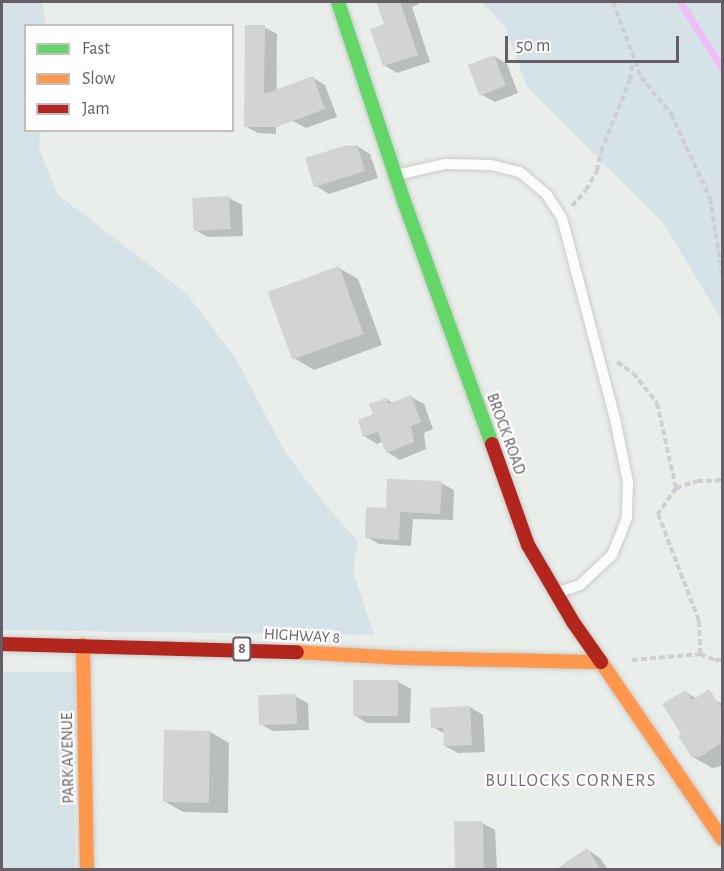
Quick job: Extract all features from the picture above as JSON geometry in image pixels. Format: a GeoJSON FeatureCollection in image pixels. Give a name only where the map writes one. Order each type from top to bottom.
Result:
{"type":"FeatureCollection","features":[{"type":"Feature","properties":{"kind":"main road","name":"BROCK ROAD"},"geometry":{"type":"LineString","coordinates":[[338,2],[396,175],[528,545],[556,594],[601,662],[723,839]]}},
{"type":"Feature","properties":{"kind":"main road","name":"HIGHWAY 8"},"geometry":{"type":"LineString","coordinates":[[2,644],[215,648],[403,658],[601,662]]}},
{"type":"Feature","properties":{"kind":"main road","name":"PARK AVENUE"},"geometry":{"type":"LineString","coordinates":[[82,645],[87,870]]}},
{"type":"Feature","properties":{"kind":"lane"},"geometry":{"type":"LineString","coordinates":[[396,175],[445,164],[491,165],[520,172],[547,195],[562,218],[615,419],[628,482],[627,518],[620,540],[603,566],[580,585],[556,594]]}},
{"type":"Feature","properties":{"kind":"path"},"geometry":{"type":"LineString","coordinates":[[613,2],[641,77],[671,114],[710,198],[723,273]]}},
{"type":"Feature","properties":{"kind":"path"},"geometry":{"type":"LineString","coordinates":[[562,218],[586,190],[597,171],[601,151],[630,80],[633,59]]}},
{"type":"Feature","properties":{"kind":"path"},"geometry":{"type":"LineString","coordinates":[[596,348],[633,373],[657,403],[676,488]]}},
{"type":"Feature","properties":{"kind":"path"},"geometry":{"type":"LineString","coordinates":[[700,654],[699,621],[658,514],[676,488],[698,481],[723,480]]}},
{"type":"Feature","properties":{"kind":"path"},"geometry":{"type":"LineString","coordinates":[[601,662],[700,654],[715,660],[723,660]]}},
{"type":"Feature","properties":{"kind":"shaded area"},"geometry":{"type":"Polygon","coordinates":[[[2,2],[42,2],[46,24],[24,24],[24,132],[40,132],[39,147],[57,194],[186,293],[236,359],[285,452],[326,506],[358,541],[353,571],[374,635],[2,630],[2,2]]]}},
{"type":"Feature","properties":{"kind":"shaded area"},"geometry":{"type":"Polygon","coordinates":[[[482,2],[722,2],[722,321],[664,224],[527,87],[505,27],[482,2]]]}},
{"type":"Feature","properties":{"kind":"shaded area"},"geometry":{"type":"Polygon","coordinates":[[[2,672],[75,672],[75,869],[2,869],[2,672]]]}},
{"type":"Feature","properties":{"kind":"building"},"geometry":{"type":"Polygon","coordinates":[[[376,2],[400,2],[418,55],[383,66],[370,29],[384,24],[376,2]]]}},
{"type":"Feature","properties":{"kind":"building"},"geometry":{"type":"Polygon","coordinates":[[[245,25],[265,25],[264,94],[313,76],[325,109],[277,127],[244,127],[245,25]]]}},
{"type":"Feature","properties":{"kind":"building"},"geometry":{"type":"Polygon","coordinates":[[[494,55],[506,86],[480,96],[468,65],[494,55]]]}},
{"type":"Feature","properties":{"kind":"building"},"geometry":{"type":"Polygon","coordinates":[[[347,145],[348,147],[357,145],[365,171],[314,187],[305,158],[347,145]]]}},
{"type":"Feature","properties":{"kind":"building"},"geometry":{"type":"Polygon","coordinates":[[[229,196],[231,229],[194,231],[192,198],[229,196]]]}},
{"type":"Feature","properties":{"kind":"building"},"geometry":{"type":"Polygon","coordinates":[[[339,266],[364,334],[292,360],[268,292],[339,266]]]}},
{"type":"Feature","properties":{"kind":"building"},"geometry":{"type":"Polygon","coordinates":[[[411,395],[421,422],[411,426],[414,442],[386,453],[378,432],[363,437],[358,420],[373,414],[369,404],[386,398],[388,404],[411,395]]]}},
{"type":"Feature","properties":{"kind":"building"},"geometry":{"type":"Polygon","coordinates":[[[387,479],[442,481],[440,514],[400,512],[399,540],[365,538],[366,507],[386,508],[387,479]]]}},
{"type":"Feature","properties":{"kind":"building"},"geometry":{"type":"Polygon","coordinates":[[[353,680],[398,680],[398,716],[353,716],[353,680]]]}},
{"type":"Feature","properties":{"kind":"building"},"geometry":{"type":"Polygon","coordinates":[[[709,689],[723,710],[723,742],[698,758],[696,756],[692,758],[678,736],[681,734],[662,704],[686,690],[692,700],[709,689]]]}},
{"type":"Feature","properties":{"kind":"building"},"geometry":{"type":"Polygon","coordinates":[[[296,694],[297,724],[259,725],[258,695],[296,694]]]}},
{"type":"Feature","properties":{"kind":"building"},"geometry":{"type":"Polygon","coordinates":[[[470,706],[472,745],[444,746],[443,728],[431,728],[430,708],[470,706]]]}},
{"type":"Feature","properties":{"kind":"building"},"geometry":{"type":"Polygon","coordinates":[[[164,730],[210,731],[209,803],[163,802],[164,730]]]}},
{"type":"Feature","properties":{"kind":"building"},"geometry":{"type":"Polygon","coordinates":[[[483,821],[484,870],[455,870],[454,822],[483,821]]]}},
{"type":"Feature","properties":{"kind":"building"},"geometry":{"type":"Polygon","coordinates":[[[587,848],[601,870],[555,870],[587,848]]]}},
{"type":"Feature","properties":{"kind":"waterway"},"geometry":{"type":"LineString","coordinates":[[680,2],[722,68]]}},
{"type":"Feature","properties":{"kind":"traffic: fast"},"geometry":{"type":"LineString","coordinates":[[338,2],[405,204],[492,444]]}},
{"type":"Feature","properties":{"kind":"traffic: slow"},"geometry":{"type":"LineString","coordinates":[[83,645],[87,870]]}},
{"type":"Feature","properties":{"kind":"traffic: slow"},"geometry":{"type":"LineString","coordinates":[[297,652],[403,658],[601,662],[722,839]]}},
{"type":"Feature","properties":{"kind":"traffic: jam"},"geometry":{"type":"LineString","coordinates":[[492,444],[528,545],[573,622],[601,662]]}},
{"type":"Feature","properties":{"kind":"traffic: jam"},"geometry":{"type":"LineString","coordinates":[[2,644],[297,652]]}},
{"type":"Feature","properties":{"kind":"district","name":"BULLOCKS CORNERS"},"geometry":{"type":"Point","coordinates":[571,781]}}]}
